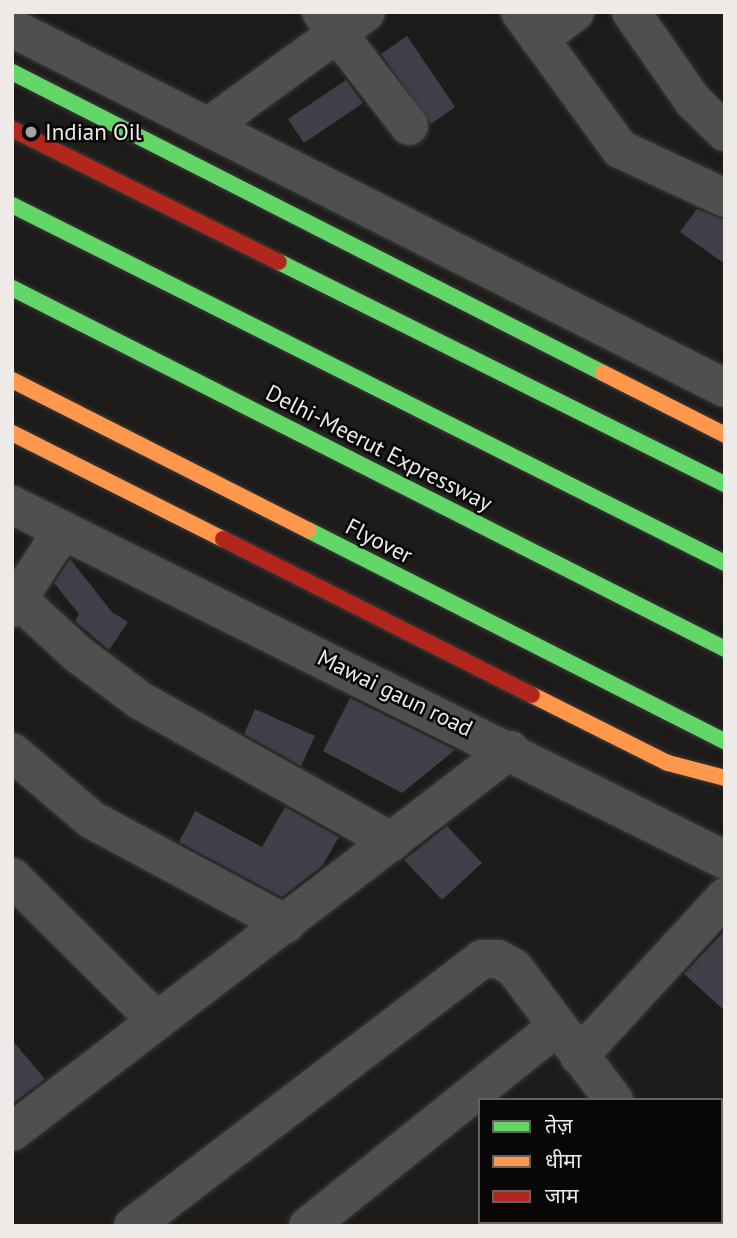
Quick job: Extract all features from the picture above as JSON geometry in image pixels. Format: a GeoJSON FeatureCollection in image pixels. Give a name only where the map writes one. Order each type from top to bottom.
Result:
{"type":"FeatureCollection","features":[{"type":"Feature","properties":{"kind":"main road"},"geometry":{"type":"LineString","coordinates":[[12,72],[725,435]]}},
{"type":"Feature","properties":{"kind":"main road"},"geometry":{"type":"LineString","coordinates":[[12,129],[725,484]]}},
{"type":"Feature","properties":{"kind":"main road"},"geometry":{"type":"LineString","coordinates":[[12,205],[725,562]]}},
{"type":"Feature","properties":{"kind":"main road","name":"Delhi-Meerut Expressway"},"geometry":{"type":"LineString","coordinates":[[12,288],[725,649]]}},
{"type":"Feature","properties":{"kind":"main road","name":"Flyover"},"geometry":{"type":"LineString","coordinates":[[12,380],[725,742]]}},
{"type":"Feature","properties":{"kind":"main road"},"geometry":{"type":"LineString","coordinates":[[12,433],[668,763],[725,778]]}},
{"type":"Feature","properties":{"kind":"street"},"geometry":{"type":"LineString","coordinates":[[575,12],[529,26],[620,149],[725,198]]}},
{"type":"Feature","properties":{"kind":"street"},"geometry":{"type":"LineString","coordinates":[[631,12],[693,101],[725,132]]}},
{"type":"Feature","properties":{"kind":"street"},"geometry":{"type":"LineString","coordinates":[[208,127],[341,19],[409,126]]}},
{"type":"Feature","properties":{"kind":"street"},"geometry":{"type":"LineString","coordinates":[[12,28],[725,388]]}},
{"type":"Feature","properties":{"kind":"street","name":"Mawai gaun road"},"geometry":{"type":"LineString","coordinates":[[12,505],[510,750],[725,860]]}},
{"type":"Feature","properties":{"kind":"street"},"geometry":{"type":"LineString","coordinates":[[63,530],[15,604],[79,656],[141,701],[393,842]]}},
{"type":"Feature","properties":{"kind":"street"},"geometry":{"type":"LineString","coordinates":[[12,1132],[510,750]]}},
{"type":"Feature","properties":{"kind":"street"},"geometry":{"type":"LineString","coordinates":[[12,752],[92,820],[286,924]]}},
{"type":"Feature","properties":{"kind":"street"},"geometry":{"type":"LineString","coordinates":[[12,877],[156,1020]]}},
{"type":"Feature","properties":{"kind":"street"},"geometry":{"type":"LineString","coordinates":[[488,1098],[568,1041],[725,897]]}},
{"type":"Feature","properties":{"kind":"street"},"geometry":{"type":"LineString","coordinates":[[133,1226],[482,959],[498,959],[514,968],[612,1098]]}},
{"type":"Feature","properties":{"kind":"street"},"geometry":{"type":"LineString","coordinates":[[308,1226],[478,1105]]}},
{"type":"Feature","properties":{"kind":"building"},"geometry":{"type":"Polygon","coordinates":[[[407,36],[455,107],[431,124],[381,54],[407,36]]]}},
{"type":"Feature","properties":{"kind":"building"},"geometry":{"type":"Polygon","coordinates":[[[346,80],[363,103],[304,143],[288,119],[346,80]]]}},
{"type":"Feature","properties":{"kind":"building"},"geometry":{"type":"Polygon","coordinates":[[[697,209],[725,220],[725,264],[680,232],[697,209]]]}},
{"type":"Feature","properties":{"kind":"building"},"geometry":{"type":"Polygon","coordinates":[[[70,559],[112,612],[128,622],[109,650],[75,621],[79,614],[54,583],[70,559]]]}},
{"type":"Feature","properties":{"kind":"building"},"geometry":{"type":"Polygon","coordinates":[[[350,698],[455,750],[402,793],[323,751],[350,698]]]}},
{"type":"Feature","properties":{"kind":"building"},"geometry":{"type":"Polygon","coordinates":[[[255,709],[315,736],[301,766],[244,734],[255,709]]]}},
{"type":"Feature","properties":{"kind":"building"},"geometry":{"type":"Polygon","coordinates":[[[285,807],[339,837],[322,866],[282,897],[179,842],[195,811],[262,847],[285,807]]]}},
{"type":"Feature","properties":{"kind":"building"},"geometry":{"type":"Polygon","coordinates":[[[447,826],[482,863],[442,900],[404,860],[447,826]]]}},
{"type":"Feature","properties":{"kind":"building"},"geometry":{"type":"Polygon","coordinates":[[[725,930],[725,1011],[684,974],[725,930]]]}},
{"type":"Feature","properties":{"kind":"building"},"geometry":{"type":"Polygon","coordinates":[[[12,1040],[45,1079],[12,1104],[12,1040]]]}},
{"type":"Feature","properties":{"kind":"traffic: fast"},"geometry":{"type":"LineString","coordinates":[[12,72],[603,373]]}},
{"type":"Feature","properties":{"kind":"traffic: fast"},"geometry":{"type":"LineString","coordinates":[[12,205],[725,563]]}},
{"type":"Feature","properties":{"kind":"traffic: fast"},"geometry":{"type":"LineString","coordinates":[[279,262],[725,484]]}},
{"type":"Feature","properties":{"kind":"traffic: fast"},"geometry":{"type":"LineString","coordinates":[[12,288],[725,649]]}},
{"type":"Feature","properties":{"kind":"traffic: fast"},"geometry":{"type":"LineString","coordinates":[[308,530],[725,742]]}},
{"type":"Feature","properties":{"kind":"traffic: slow"},"geometry":{"type":"LineString","coordinates":[[603,373],[725,435]]}},
{"type":"Feature","properties":{"kind":"traffic: slow"},"geometry":{"type":"LineString","coordinates":[[12,380],[308,530]]}},
{"type":"Feature","properties":{"kind":"traffic: slow"},"geometry":{"type":"LineString","coordinates":[[12,433],[223,539]]}},
{"type":"Feature","properties":{"kind":"traffic: slow"},"geometry":{"type":"LineString","coordinates":[[532,695],[668,763],[725,778]]}},
{"type":"Feature","properties":{"kind":"traffic: jam"},"geometry":{"type":"LineString","coordinates":[[12,129],[279,262]]}},
{"type":"Feature","properties":{"kind":"traffic: jam"},"geometry":{"type":"LineString","coordinates":[[223,539],[532,695]]}},
{"type":"Feature","properties":{"kind":"place","name":"Indian Oil"},"geometry":{"type":"Point","coordinates":[31,132]}}]}
